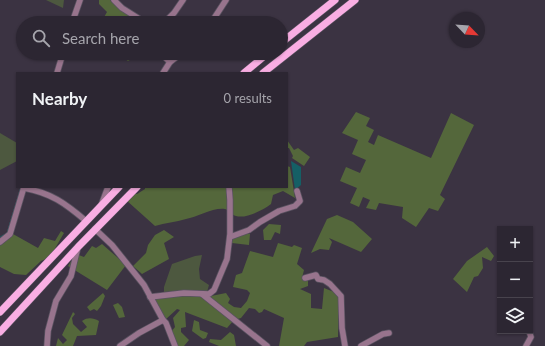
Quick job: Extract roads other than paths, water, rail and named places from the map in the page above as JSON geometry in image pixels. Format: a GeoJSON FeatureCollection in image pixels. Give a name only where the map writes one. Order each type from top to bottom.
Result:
{"type":"FeatureCollection","features":[{"type":"Feature","properties":{"kind":"main road"},"geometry":{"type":"LineString","coordinates":[[288,37],[334,0]]}},
{"type":"Feature","properties":{"kind":"main road"},"geometry":{"type":"LineString","coordinates":[[288,53],[355,0]]}},
{"type":"Feature","properties":{"kind":"main road"},"geometry":{"type":"LineString","coordinates":[[245,72],[260,60]]}},
{"type":"Feature","properties":{"kind":"main road"},"geometry":{"type":"LineString","coordinates":[[264,72],[279,60]]}},
{"type":"Feature","properties":{"kind":"main road"},"geometry":{"type":"LineString","coordinates":[[0,312],[102,203],[118,188]]}},
{"type":"Feature","properties":{"kind":"main road"},"geometry":{"type":"LineString","coordinates":[[0,332],[95,229],[136,188]]}},
{"type":"Feature","properties":{"kind":"main road"},"geometry":{"type":"LineString","coordinates":[[86,221],[95,229]]}},
{"type":"Feature","properties":{"kind":"street"},"geometry":{"type":"LineString","coordinates":[[74,16],[80,0]]}},
{"type":"Feature","properties":{"kind":"street"},"geometry":{"type":"LineString","coordinates":[[114,0],[122,8],[135,16]]}},
{"type":"Feature","properties":{"kind":"street"},"geometry":{"type":"LineString","coordinates":[[171,16],[183,0]]}},
{"type":"Feature","properties":{"kind":"street"},"geometry":{"type":"LineString","coordinates":[[216,16],[226,0]]}},
{"type":"Feature","properties":{"kind":"street"},"geometry":{"type":"LineString","coordinates":[[57,72],[61,60]]}},
{"type":"Feature","properties":{"kind":"street"},"geometry":{"type":"LineString","coordinates":[[164,72],[173,60]]}},
{"type":"Feature","properties":{"kind":"street"},"geometry":{"type":"LineString","coordinates":[[0,242],[10,234],[24,188],[41,192],[68,205],[86,221]]}},
{"type":"Feature","properties":{"kind":"street"},"geometry":{"type":"LineString","coordinates":[[102,203],[108,188]]}},
{"type":"Feature","properties":{"kind":"street"},"geometry":{"type":"LineString","coordinates":[[150,297],[184,293],[209,294],[214,290],[227,259],[230,237],[230,200],[228,188]]}},
{"type":"Feature","properties":{"kind":"street"},"geometry":{"type":"LineString","coordinates":[[230,237],[249,230],[279,211],[295,206],[299,203],[300,199],[296,192]]}},
{"type":"Feature","properties":{"kind":"street"},"geometry":{"type":"LineString","coordinates":[[95,229],[112,245],[144,285],[166,323],[175,346]]}},
{"type":"Feature","properties":{"kind":"street"},"geometry":{"type":"LineString","coordinates":[[47,346],[48,331],[56,301],[71,276],[78,247]]}},
{"type":"Feature","properties":{"kind":"street"},"geometry":{"type":"LineString","coordinates":[[305,278],[316,275],[318,279],[324,280],[330,284],[341,296],[342,328],[345,346]]}},
{"type":"Feature","properties":{"kind":"street"},"geometry":{"type":"LineString","coordinates":[[202,294],[267,346]]}},
{"type":"Feature","properties":{"kind":"street"},"geometry":{"type":"LineString","coordinates":[[120,346],[139,333],[163,320]]}},
{"type":"Feature","properties":{"kind":"street"},"geometry":{"type":"LineString","coordinates":[[360,346],[383,334],[389,333]]}},
{"type":"Feature","properties":{"kind":"street"},"geometry":{"type":"LineString","coordinates":[[526,346],[531,337],[530,334]]}},
{"type":"Feature","properties":{"kind":"waterway"},"geometry":{"type":"LineString","coordinates":[[0,237],[7,233],[21,188]]}}]}
